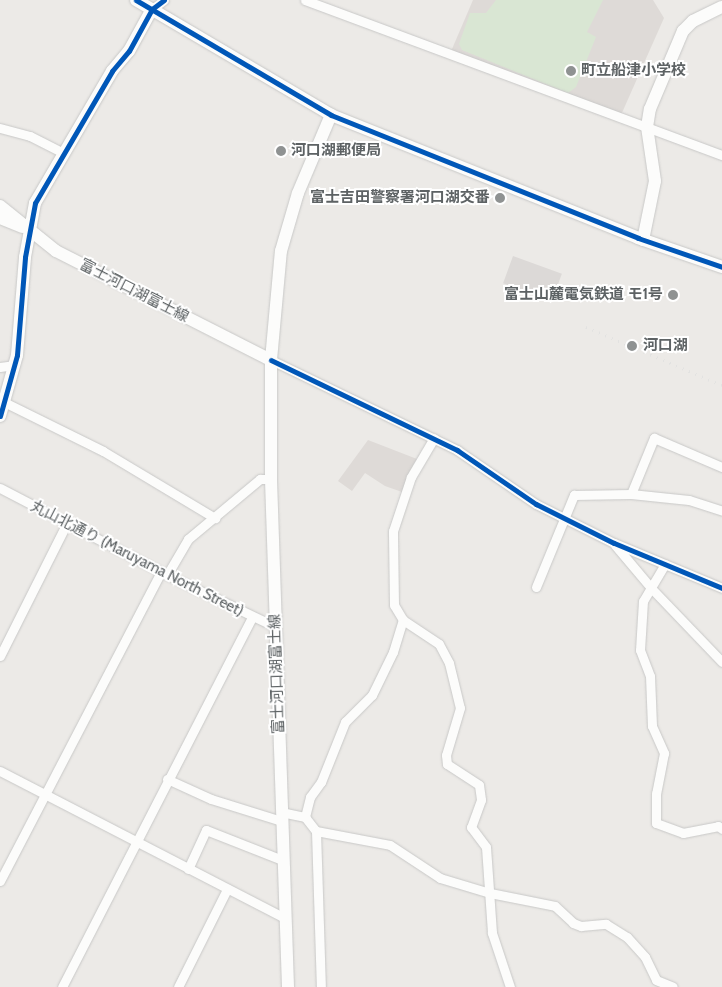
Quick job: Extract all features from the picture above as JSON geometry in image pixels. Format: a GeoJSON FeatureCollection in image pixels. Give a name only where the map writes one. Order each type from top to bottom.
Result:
{"type":"FeatureCollection","features":[{"type":"Feature","properties":{"kind":"street"},"geometry":{"type":"LineString","coordinates":[[136,0],[152,5],[331,115],[643,240],[722,267]]}},
{"type":"Feature","properties":{"kind":"street"},"geometry":{"type":"LineString","coordinates":[[0,416],[6,403],[15,365],[29,230],[35,203],[112,71],[129,51],[152,5],[164,0]]}},
{"type":"Feature","properties":{"kind":"street"},"geometry":{"type":"LineString","coordinates":[[305,0],[533,87],[722,155]]}},
{"type":"Feature","properties":{"kind":"street"},"geometry":{"type":"LineString","coordinates":[[643,240],[655,181],[648,127],[650,110],[683,31],[693,21],[722,7]]}},
{"type":"Feature","properties":{"kind":"street","name":"富士河口湖富士線"},"geometry":{"type":"LineString","coordinates":[[288,987],[282,860],[271,479],[271,360],[281,251],[298,193],[331,115]]}},
{"type":"Feature","properties":{"kind":"street"},"geometry":{"type":"LineString","coordinates":[[0,128],[30,136],[58,150]]}},
{"type":"Feature","properties":{"kind":"street","name":"富士河口湖富士線"},"geometry":{"type":"LineString","coordinates":[[0,206],[56,251],[271,360]]}},
{"type":"Feature","properties":{"kind":"street","name":"富士河口湖富士線"},"geometry":{"type":"LineString","coordinates":[[0,218],[29,230]]}},
{"type":"Feature","properties":{"kind":"street"},"geometry":{"type":"LineString","coordinates":[[271,360],[457,450],[528,500],[614,543],[722,588]]}},
{"type":"Feature","properties":{"kind":"street"},"geometry":{"type":"LineString","coordinates":[[0,367],[15,365]]}},
{"type":"Feature","properties":{"kind":"street"},"geometry":{"type":"LineString","coordinates":[[6,403],[104,451],[215,518]]}},
{"type":"Feature","properties":{"kind":"street"},"geometry":{"type":"LineString","coordinates":[[434,438],[411,477],[393,531],[394,605],[404,620],[439,644],[449,663],[460,708],[446,755],[447,764],[479,785],[481,800],[471,827],[486,847],[492,933],[510,987]]}},
{"type":"Feature","properties":{"kind":"street"},"geometry":{"type":"LineString","coordinates":[[631,494],[654,438],[722,467]]}},
{"type":"Feature","properties":{"kind":"street"},"geometry":{"type":"LineString","coordinates":[[0,881],[43,793],[164,574],[188,539],[260,479],[271,479]]}},
{"type":"Feature","properties":{"kind":"street","name":"丸山北通り (Maruyama North Street)"},"geometry":{"type":"LineString","coordinates":[[0,488],[164,574],[252,618],[276,627]]}},
{"type":"Feature","properties":{"kind":"street"},"geometry":{"type":"LineString","coordinates":[[536,587],[574,495],[631,494],[689,500],[722,511]]}},
{"type":"Feature","properties":{"kind":"street"},"geometry":{"type":"LineString","coordinates":[[0,656],[67,523]]}},
{"type":"Feature","properties":{"kind":"street"},"geometry":{"type":"LineString","coordinates":[[614,543],[652,589],[722,662]]}},
{"type":"Feature","properties":{"kind":"street"},"geometry":{"type":"LineString","coordinates":[[665,564],[652,589],[643,601],[640,650],[650,676],[652,726],[664,753],[656,794],[656,823],[683,833],[718,826],[722,829]]}},
{"type":"Feature","properties":{"kind":"street"},"geometry":{"type":"LineString","coordinates":[[62,987],[252,618]]}},
{"type":"Feature","properties":{"kind":"street"},"geometry":{"type":"LineString","coordinates":[[305,817],[310,797],[321,782],[345,722],[378,686],[404,620]]}},
{"type":"Feature","properties":{"kind":"street"},"geometry":{"type":"LineString","coordinates":[[0,771],[285,918]]}},
{"type":"Feature","properties":{"kind":"street"},"geometry":{"type":"LineString","coordinates":[[168,779],[212,799],[281,817],[305,817]]}},
{"type":"Feature","properties":{"kind":"street"},"geometry":{"type":"LineString","coordinates":[[305,817],[316,831],[321,987]]}},
{"type":"Feature","properties":{"kind":"street"},"geometry":{"type":"LineString","coordinates":[[188,869],[206,830],[282,860]]}},
{"type":"Feature","properties":{"kind":"street"},"geometry":{"type":"LineString","coordinates":[[316,831],[390,846],[440,878],[490,893],[555,906],[573,923],[581,926],[606,924],[626,937],[645,957],[656,980],[673,987]]}},
{"type":"Feature","properties":{"kind":"street"},"geometry":{"type":"LineString","coordinates":[[178,987],[226,889]]}},
{"type":"Feature","properties":{"kind":"shaded area","name":"町立船津小学校"},"geometry":{"type":"Polygon","coordinates":[[[473,0],[653,0],[664,18],[621,115],[453,53],[452,49],[473,0]]]}},
{"type":"Feature","properties":{"kind":"shaded area"},"geometry":{"type":"Polygon","coordinates":[[[513,256],[562,274],[552,301],[503,283],[513,256]]]}},
{"type":"Feature","properties":{"kind":"shaded area"},"geometry":{"type":"Polygon","coordinates":[[[368,440],[417,459],[402,492],[385,486],[365,473],[352,491],[338,481],[368,440]]]}},
{"type":"Feature","properties":{"kind":"green space"},"geometry":{"type":"Polygon","coordinates":[[[496,0],[603,0],[587,32],[596,37],[576,87],[568,93],[462,50],[459,44],[470,13],[486,13],[496,0]]]}},
{"type":"Feature","properties":{"kind":"railway"},"geometry":{"type":"LineString","coordinates":[[586,327],[722,385]]}},
{"type":"Feature","properties":{"kind":"cycle path"},"geometry":{"type":"LineString","coordinates":[[136,0],[331,115],[638,238],[722,267]]}},
{"type":"Feature","properties":{"kind":"cycle path"},"geometry":{"type":"LineString","coordinates":[[0,416],[17,355],[25,257],[35,203],[112,71],[129,51],[152,9],[164,0]]}},
{"type":"Feature","properties":{"kind":"cycle path"},"geometry":{"type":"LineString","coordinates":[[271,360],[457,450],[536,504],[614,543],[722,588]]}},
{"type":"Feature","properties":{"kind":"place","name":"町立船津小学校"},"geometry":{"type":"Point","coordinates":[571,71]}},
{"type":"Feature","properties":{"kind":"place","name":"河口湖郵便局"},"geometry":{"type":"Point","coordinates":[281,151]}},
{"type":"Feature","properties":{"kind":"place","name":"富士吉田警察署河口湖交番"},"geometry":{"type":"Point","coordinates":[500,198]}},
{"type":"Feature","properties":{"kind":"place","name":"富士山麓電気鉄道 モ1号"},"geometry":{"type":"Point","coordinates":[673,295]}},
{"type":"Feature","properties":{"kind":"place","name":"河口湖"},"geometry":{"type":"Point","coordinates":[632,346]}}]}
